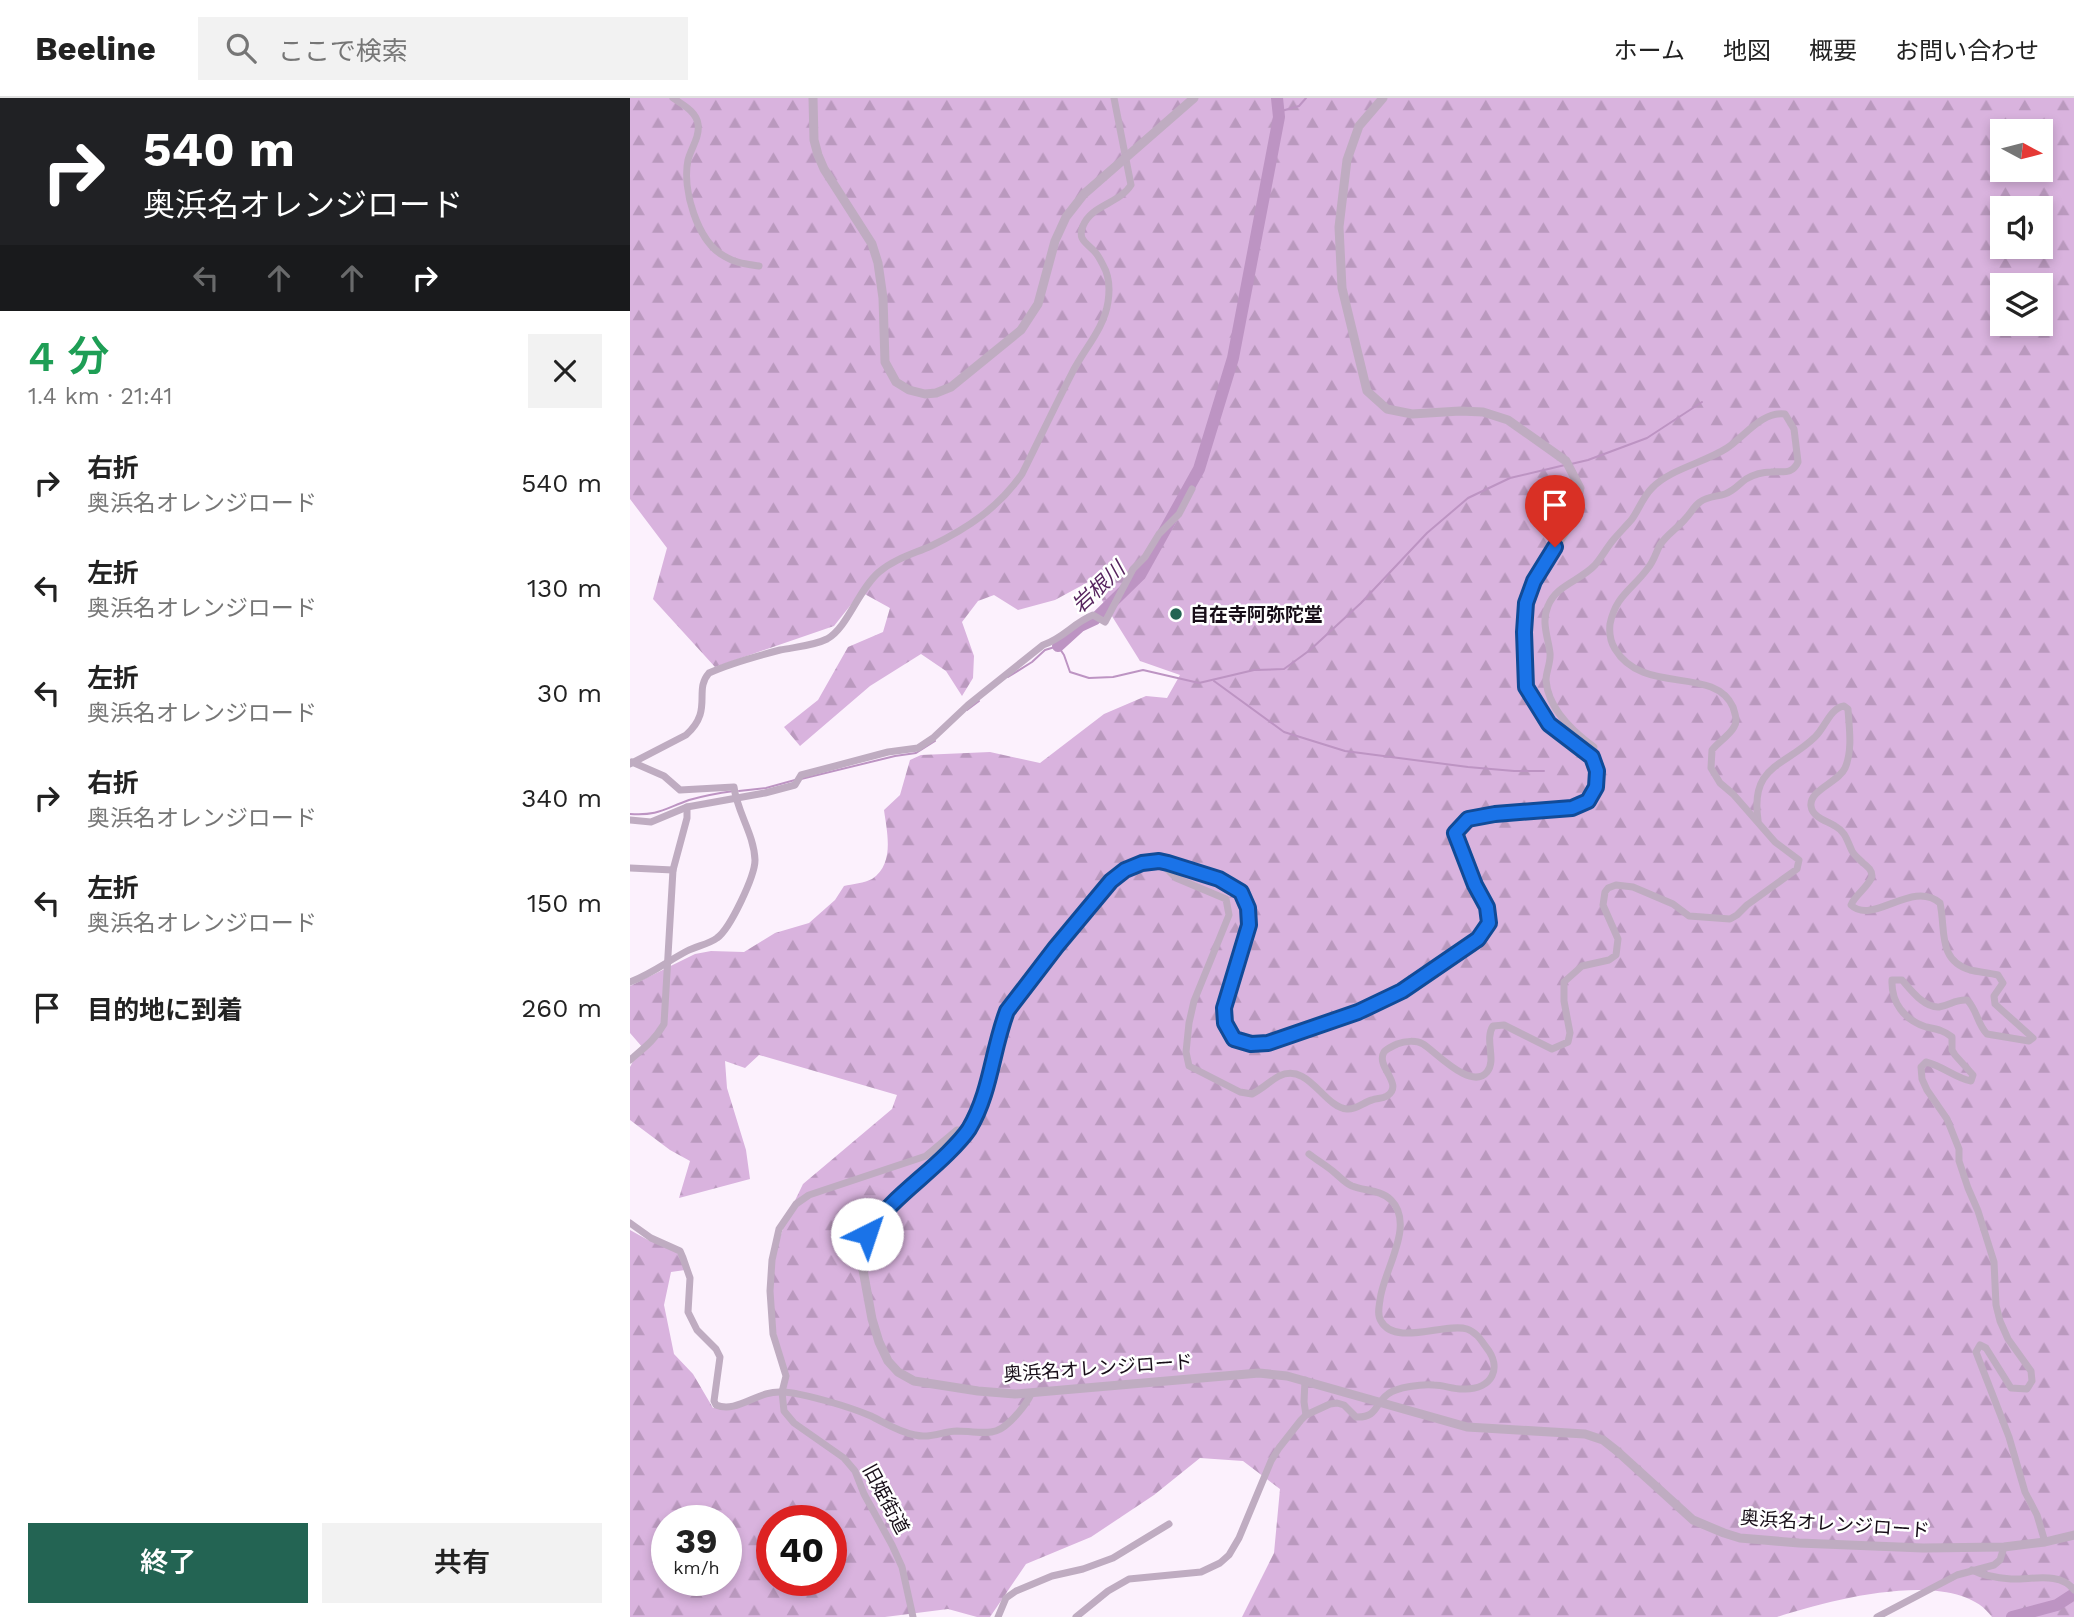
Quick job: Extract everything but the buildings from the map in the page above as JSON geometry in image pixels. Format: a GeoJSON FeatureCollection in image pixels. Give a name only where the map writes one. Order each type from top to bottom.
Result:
{"type":"FeatureCollection","features":[{"type":"Feature","properties":{"kind":"street"},"geometry":{"type":"LineString","coordinates":[[673,98],[693,113],[699,127],[688,159],[686,176],[694,216],[710,244],[723,256],[740,264],[760,266]]}},
{"type":"Feature","properties":{"kind":"street"},"geometry":{"type":"LineString","coordinates":[[813,98],[814,140],[818,155],[824,169],[872,244],[878,263],[883,298],[886,362],[896,383],[925,394],[951,387],[1021,330],[1038,304],[1055,241],[1066,217],[1084,194],[1194,98]]}},
{"type":"Feature","properties":{"kind":"street"},"geometry":{"type":"LineString","coordinates":[[631,763],[686,735],[692,729],[699,721],[703,709],[705,678],[714,671],[825,640],[844,623],[865,587],[878,573],[893,562],[932,546],[981,519],[1011,489],[1027,464],[1072,372],[1101,325],[1108,304],[1110,285],[1105,268],[1095,251],[1084,242],[1081,229],[1092,213],[1119,199],[1130,185],[1114,98]]}},
{"type":"Feature","properties":{"kind":"street"},"geometry":{"type":"LineString","coordinates":[[1383,98],[1359,126],[1347,160],[1339,227],[1342,288],[1367,391],[1387,409],[1412,414],[1483,412],[1508,420],[1566,461],[1580,488],[1572,521],[1534,581],[1526,603],[1524,673],[1526,687],[1549,724],[1592,757]]}},
{"type":"Feature","properties":{"kind":"street"},"geometry":{"type":"LineString","coordinates":[[1773,414],[1785,414],[1794,429],[1797,467],[1789,472],[1762,472],[1725,494],[1707,497],[1697,503],[1685,520],[1660,545],[1650,566],[1624,592],[1613,612],[1609,629],[1611,642],[1619,656],[1632,667],[1661,678],[1707,685],[1723,692],[1728,698],[1736,721],[1733,729],[1712,750],[1711,768],[1720,783],[1775,842],[1799,860],[1797,869],[1730,919],[1689,916],[1674,904],[1633,887],[1616,885],[1608,888],[1603,905],[1618,939],[1616,955],[1609,960],[1582,966],[1564,982],[1564,1001],[1570,1033],[1568,1042],[1552,1049],[1504,1025],[1493,1026],[1489,1039],[1490,1067],[1479,1077],[1452,1068],[1423,1044],[1408,1041],[1396,1045],[1382,1055],[1382,1062],[1392,1081],[1390,1094],[1349,1110],[1339,1107],[1303,1076],[1280,1076],[1252,1094],[1240,1092],[1189,1066],[1186,1052],[1194,1001],[1229,915],[1226,899],[1175,878],[1159,861],[1219,879],[1241,892],[1248,908],[1249,925],[1224,1008],[1225,1023],[1234,1039],[1251,1044],[1268,1043],[1358,1012],[1402,991],[1478,939],[1489,923],[1487,907],[1475,885],[1455,833],[1468,819],[1495,814],[1572,808],[1588,801],[1596,787],[1597,771],[1592,757],[1594,747],[1580,737],[1555,710],[1546,680],[1550,659],[1544,626],[1546,609],[1552,598],[1568,583],[1594,566],[1632,519],[1653,487],[1681,470],[1708,460],[1763,419],[1773,414]]}},
{"type":"Feature","properties":{"kind":"street"},"geometry":{"type":"LineString","coordinates":[[630,820],[651,822],[687,807],[795,785],[801,775],[844,762],[918,748],[1043,645],[1058,640],[1081,620],[1093,615],[1105,622],[1133,569],[1145,557],[1159,534],[1179,514],[1192,489]]}},
{"type":"Feature","properties":{"kind":"street"},"geometry":{"type":"LineString","coordinates":[[1758,821],[1755,805],[1759,785],[1767,774],[1784,758],[1814,738],[1836,709],[1844,706],[1848,709],[1850,739],[1847,763],[1839,778],[1819,790],[1812,799],[1811,806],[1814,814],[1838,827],[1851,842],[1852,851],[1872,874],[1870,881],[1850,905],[1855,910],[1865,911],[1920,895],[1933,896],[1940,903],[1942,910],[1947,953],[1955,962],[1968,969],[1998,975],[2003,983],[1994,996],[1994,1004],[2033,1038],[2029,1041],[1987,1034],[1978,1023],[1973,1006],[1967,1000],[1955,1000],[1938,1007],[1920,999],[1902,980],[1892,980],[1894,999],[1907,1018],[1916,1024],[1946,1031],[1952,1037],[1952,1050],[1955,1055],[1973,1075],[1971,1082],[1926,1062],[1920,1071],[1927,1090],[1947,1119],[1959,1149],[1959,1161],[1994,1262],[1996,1305],[2000,1321],[2008,1339],[2031,1371],[2032,1381],[2026,1389],[2011,1388],[1986,1348],[1980,1345],[1976,1352],[2045,1542]]}},
{"type":"Feature","properties":{"kind":"street"},"geometry":{"type":"LineString","coordinates":[[630,982],[647,976],[689,950],[719,937],[734,915],[755,863],[751,838],[734,788],[680,790],[664,776],[631,763]]}},
{"type":"Feature","properties":{"kind":"street"},"geometry":{"type":"LineString","coordinates":[[630,1059],[651,1043],[664,1024],[673,870],[687,818],[687,807]]}},
{"type":"Feature","properties":{"kind":"street","name":"奥浜名オレンジロード"},"geometry":{"type":"LineString","coordinates":[[1159,861],[1142,863],[1125,870],[1111,881],[1012,1003],[1001,1026],[991,1074],[979,1109],[968,1131],[933,1168],[883,1213],[867,1234],[861,1259],[872,1319],[888,1361],[898,1372],[914,1381],[978,1391],[1031,1394],[1259,1373],[1287,1376],[1467,1427],[1563,1431],[1604,1440],[1693,1520],[1740,1538],[1923,1549],[2004,1547],[2074,1535]]}},
{"type":"Feature","properties":{"kind":"street"},"geometry":{"type":"LineString","coordinates":[[630,868],[673,870]]}},
{"type":"Feature","properties":{"kind":"street","name":"旧姫街道"},"geometry":{"type":"LineString","coordinates":[[913,1617],[902,1567],[855,1471],[844,1458],[794,1423],[784,1411],[782,1392],[786,1376],[774,1334],[770,1291],[772,1260],[779,1229],[796,1203],[809,1195],[926,1156],[957,1130],[968,1131]]}},
{"type":"Feature","properties":{"kind":"street"},"geometry":{"type":"LineString","coordinates":[[1076,1617],[1129,1578],[1201,1572],[1220,1563],[1229,1555],[1239,1538],[1275,1454],[1306,1415],[1337,1403],[1344,1405],[1356,1417],[1367,1416],[1375,1411],[1389,1393],[1429,1384],[1463,1390],[1475,1388],[1489,1381],[1494,1375],[1496,1362],[1490,1352],[1476,1334],[1465,1328],[1410,1334],[1386,1327],[1378,1311],[1381,1289],[1402,1226],[1399,1209],[1387,1196],[1343,1181],[1309,1154]]}},
{"type":"Feature","properties":{"kind":"street"},"geometry":{"type":"LineString","coordinates":[[630,1223],[651,1238],[680,1251],[684,1258],[690,1278],[688,1312],[697,1330],[716,1349],[720,1357],[714,1401],[716,1405],[732,1407],[759,1395],[782,1392],[845,1408],[873,1417],[901,1431],[924,1437],[955,1431],[976,1434],[999,1430],[1008,1426],[1031,1394]]}},
{"type":"Feature","properties":{"kind":"street"},"geometry":{"type":"LineString","coordinates":[[1305,1380],[1306,1415]]}},
{"type":"Feature","properties":{"kind":"street"},"geometry":{"type":"LineString","coordinates":[[998,1617],[1006,1598],[1016,1591],[1052,1576],[1113,1558],[1169,1524]]}},
{"type":"Feature","properties":{"kind":"street"},"geometry":{"type":"LineString","coordinates":[[1877,1617],[1956,1575],[1994,1565],[2000,1560],[2004,1547]]}},
{"type":"Feature","properties":{"kind":"street"},"geometry":{"type":"LineString","coordinates":[[1972,1570],[2013,1579],[2042,1577],[2069,1584],[2074,1590]]}},
{"type":"Feature","properties":{"kind":"green space"},"geometry":{"type":"Polygon","coordinates":[[[630,98],[2074,98],[2074,1617],[1992,1617],[1974,1601],[1950,1593],[1921,1590],[1857,1596],[1777,1617],[1242,1617],[1274,1553],[1280,1489],[1243,1461],[1200,1458],[1154,1495],[1091,1537],[1026,1564],[990,1617],[977,1617],[948,1609],[885,1617],[630,1617],[630,1230],[648,1240],[680,1251],[685,1270],[671,1272],[664,1305],[674,1354],[693,1374],[713,1408],[729,1408],[782,1392],[785,1381],[770,1301],[776,1250],[786,1219],[803,1184],[892,1109],[897,1095],[759,1055],[745,1068],[725,1061],[727,1088],[746,1150],[750,1179],[679,1198],[690,1161],[670,1150],[630,1120],[630,1067],[643,1048],[630,1033],[630,986],[695,954],[711,951],[744,952],[775,933],[809,923],[835,900],[844,886],[872,879],[879,873],[887,856],[888,838],[884,810],[900,795],[910,760],[921,755],[990,752],[1040,763],[1104,714],[1146,696],[1167,698],[1180,675],[1140,661],[1090,581],[1055,600],[1018,610],[994,595],[978,601],[962,622],[974,656],[973,678],[962,696],[946,671],[921,654],[870,686],[800,746],[784,727],[818,700],[848,647],[883,632],[890,608],[861,592],[834,626],[715,667],[653,599],[667,548],[630,499],[630,98]]]}},
{"type":"Feature","properties":{"kind":"waterway","name":"岩根川"},"geometry":{"type":"LineString","coordinates":[[1058,646],[1080,626],[1095,619],[1140,575],[1199,469],[1233,358],[1279,117],[1277,98]]}},
{"type":"Feature","properties":{"kind":"waterway"},"geometry":{"type":"LineString","coordinates":[[1278,112],[1299,106],[1306,98]]}},
{"type":"Feature","properties":{"kind":"waterway"},"geometry":{"type":"LineString","coordinates":[[1571,464],[1647,438],[1702,402]]}},
{"type":"Feature","properties":{"kind":"waterway"},"geometry":{"type":"LineString","coordinates":[[1008,677],[1045,650],[1058,646],[1070,672],[1089,678],[1113,677],[1143,670],[1199,683],[1254,670],[1284,669],[1310,650],[1361,603],[1427,533],[1468,498],[1510,478],[1565,465]]}},
{"type":"Feature","properties":{"kind":"waterway"},"geometry":{"type":"LineString","coordinates":[[1214,681],[1284,732],[1345,751],[1468,767],[1544,771]]}},
{"type":"Feature","properties":{"kind":"waterway","name":"岩根川"},"geometry":{"type":"LineString","coordinates":[[967,710],[979,701]]}},
{"type":"Feature","properties":{"kind":"waterway","name":"岩根川"},"geometry":{"type":"LineString","coordinates":[[801,779],[916,753],[935,741]]}},
{"type":"Feature","properties":{"kind":"waterway","name":"岩根川"},"geometry":{"type":"LineString","coordinates":[[739,791],[766,788],[795,780]]}},
{"type":"Feature","properties":{"kind":"waterway","name":"岩根川"},"geometry":{"type":"LineString","coordinates":[[630,814],[654,813],[689,800],[734,791]]}},
{"type":"Feature","properties":{"kind":"waterway"},"geometry":{"type":"LineString","coordinates":[[2012,1617],[2057,1605],[2074,1594]]}},
{"type":"Feature","properties":{"kind":"place","name":"自在寺阿弥陀堂"},"geometry":{"type":"Point","coordinates":[1176,614]}},
{"type":"Feature","properties":{"kind":"route"},"geometry":{"type":"LineString","coordinates":[[867,1234],[883,1213],[933,1168],[968,1131],[991,1074],[1001,1026],[1007,1011],[1072,927],[1111,881],[1125,870],[1142,863],[1159,861],[1219,879],[1241,892],[1248,908],[1249,925],[1224,1008],[1225,1023],[1234,1039],[1251,1044],[1268,1043],[1358,1012],[1402,991],[1478,939],[1489,923],[1487,907],[1475,885],[1455,833],[1468,819],[1495,814],[1572,808],[1588,801],[1596,787],[1597,771],[1592,757],[1549,724],[1526,687],[1526,603],[1534,581],[1555,547]]}}]}
